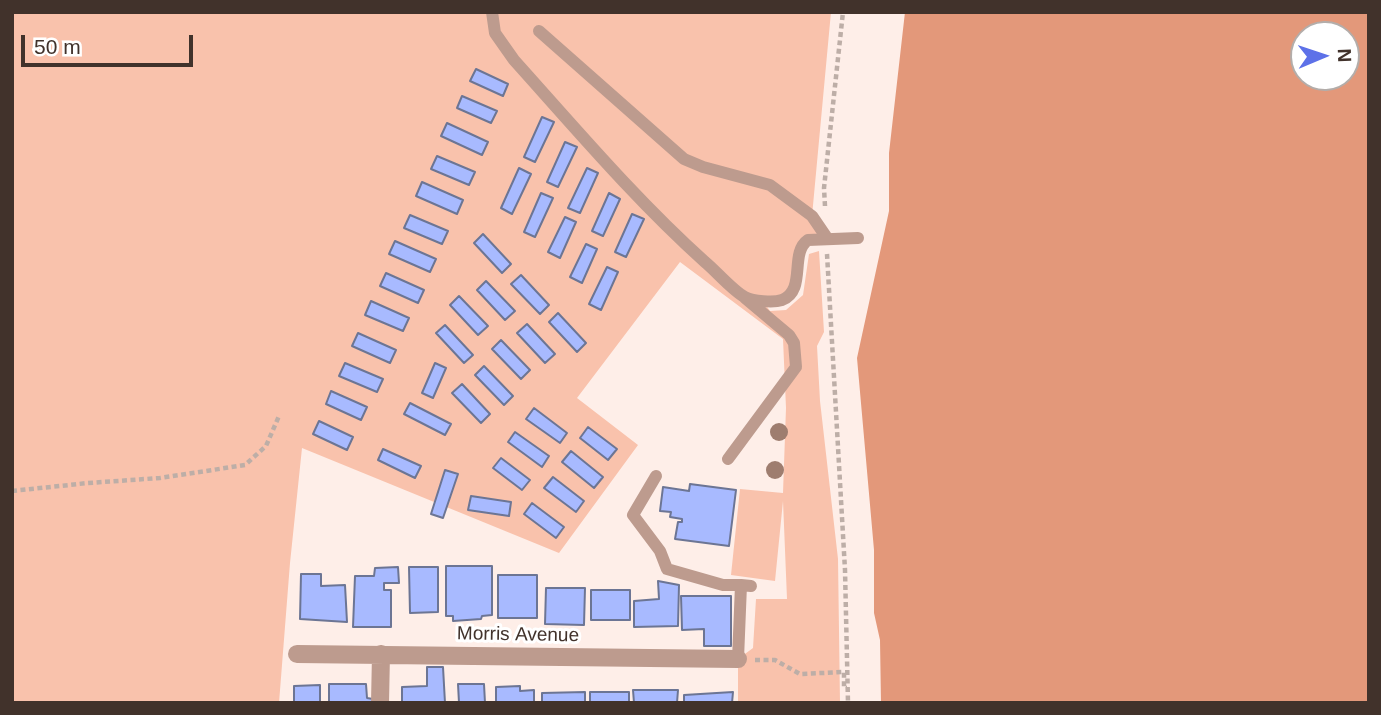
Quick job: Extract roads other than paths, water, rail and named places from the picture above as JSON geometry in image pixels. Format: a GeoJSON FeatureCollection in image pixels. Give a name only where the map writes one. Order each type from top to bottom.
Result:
{"type":"FeatureCollection","features":[{"type":"Feature","properties":{"kind":"street","name":"Morris Avenue"},"geometry":{"type":"LineString","coordinates":[[297,654],[738,659]]}},
{"type":"Feature","properties":{"kind":"street"},"geometry":{"type":"LineString","coordinates":[[380,703],[381,654]]}},
{"type":"Feature","properties":{"kind":"lane"},"geometry":{"type":"LineString","coordinates":[[492,12],[495,33],[514,60],[671,230],[789,335],[794,343],[796,367],[728,459]]}},
{"type":"Feature","properties":{"kind":"lane"},"geometry":{"type":"LineString","coordinates":[[539,31],[684,159],[703,167],[771,185],[812,216],[827,238]]}},
{"type":"Feature","properties":{"kind":"lane"},"geometry":{"type":"LineString","coordinates":[[745,298],[775,301],[784,299],[795,287],[803,243],[807,240],[858,239]]}},
{"type":"Feature","properties":{"kind":"lane"},"geometry":{"type":"LineString","coordinates":[[656,476],[633,515],[660,551],[667,569],[723,585],[746,586],[738,659]]}}]}
